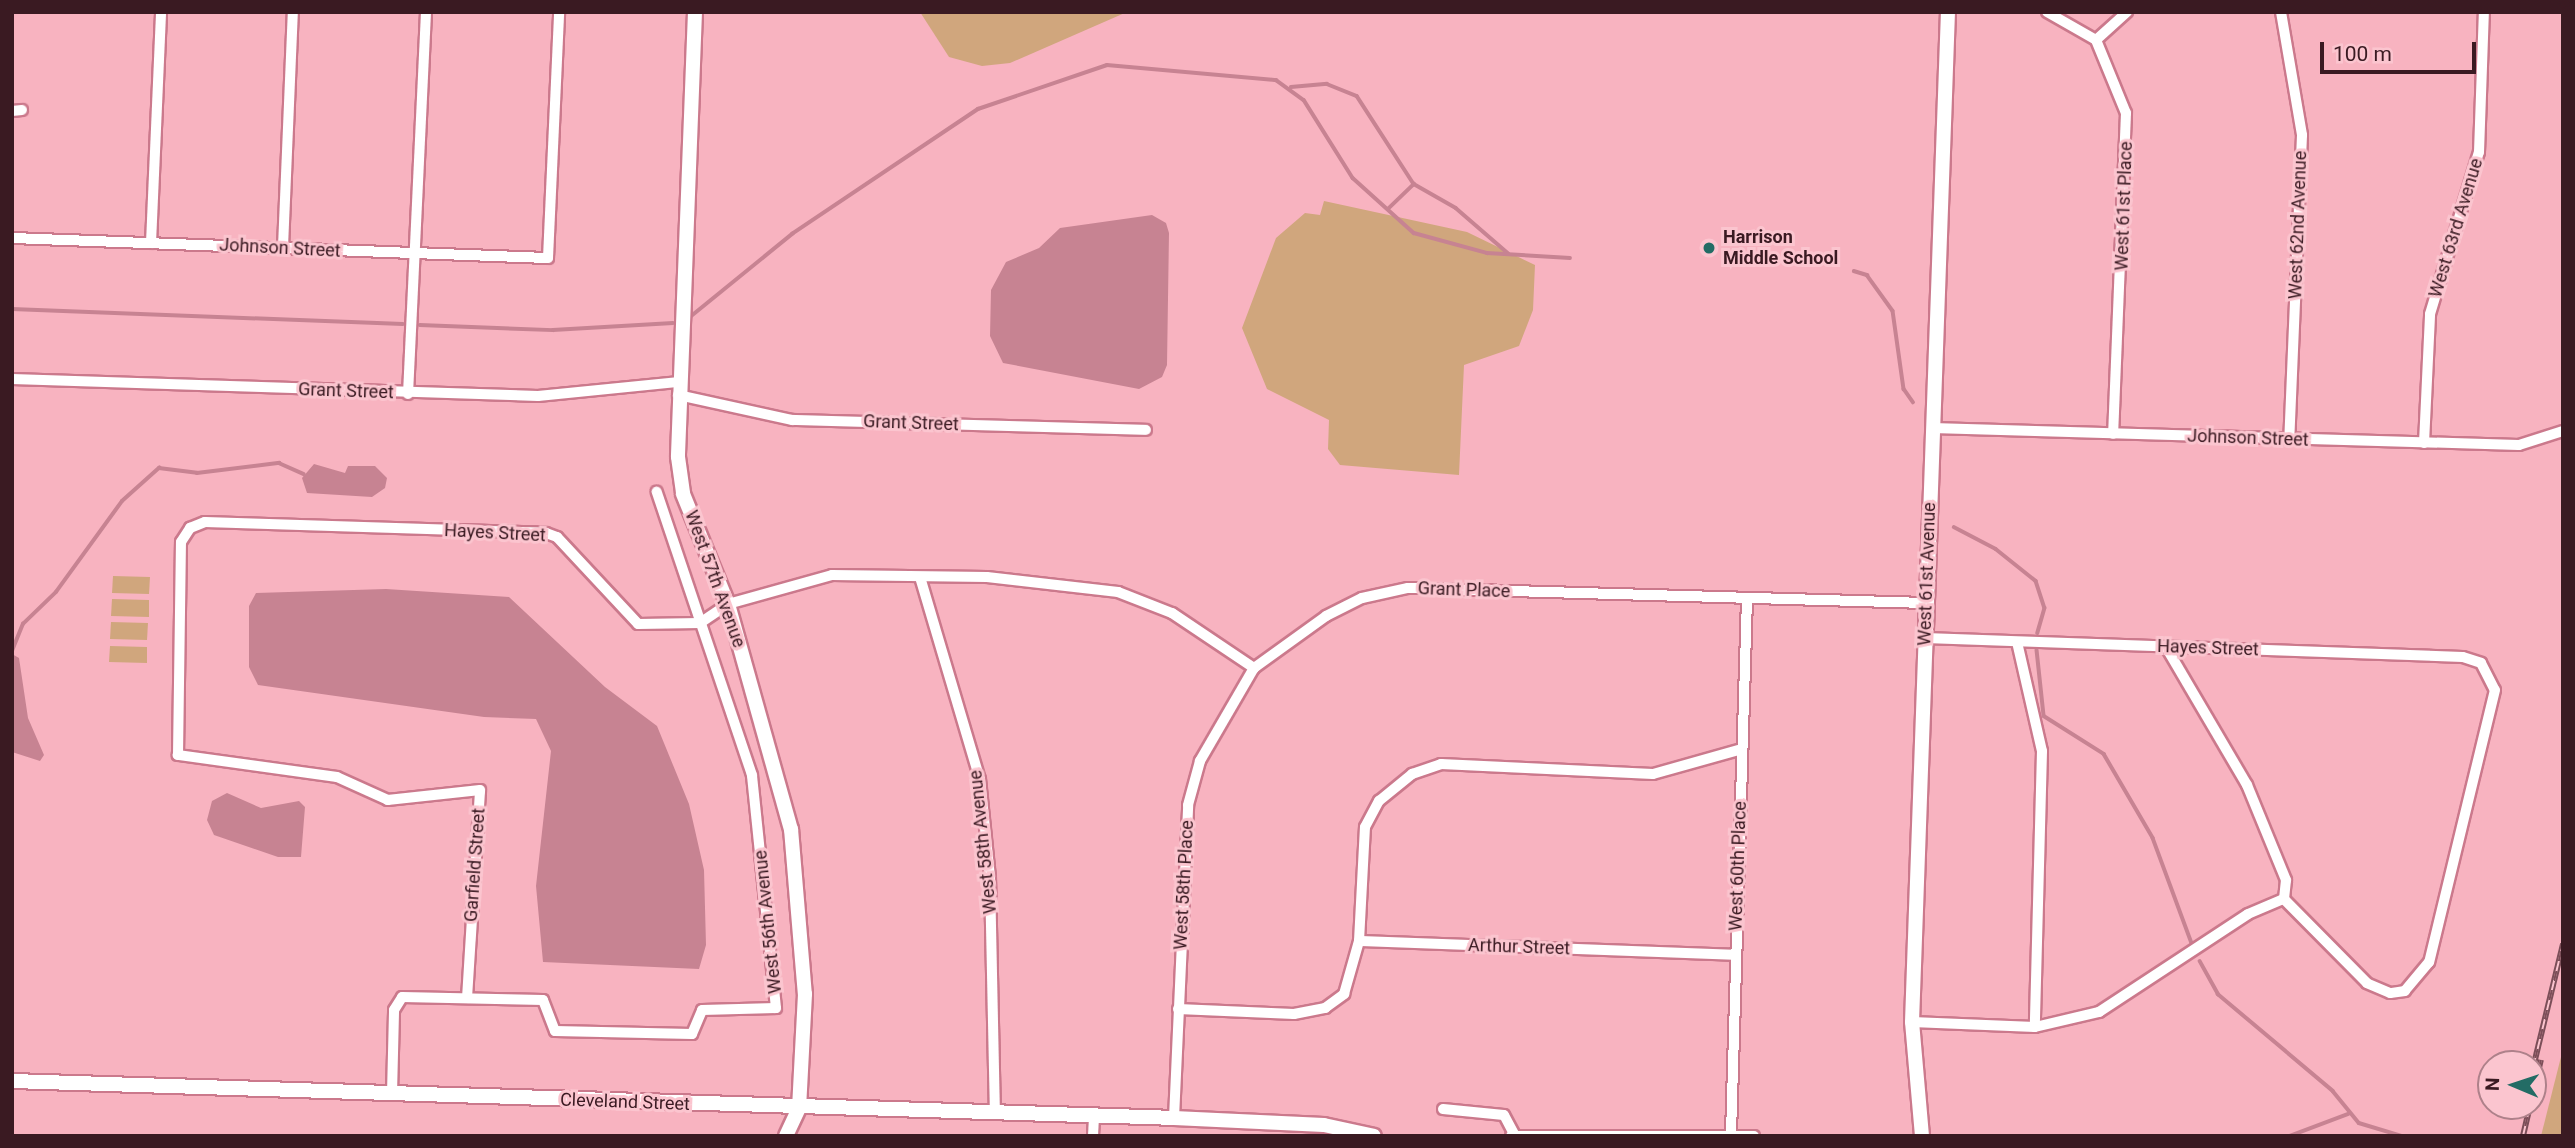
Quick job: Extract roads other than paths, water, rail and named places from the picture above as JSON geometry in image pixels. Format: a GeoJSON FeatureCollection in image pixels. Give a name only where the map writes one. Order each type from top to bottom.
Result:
{"type":"FeatureCollection","features":[{"type":"Feature","properties":{"kind":"main road","name":"West 57th Avenue"},"geometry":{"type":"LineString","coordinates":[[695,12],[679,388],[683,494],[728,604],[793,843],[805,995],[799,1108],[786,1136]]}},
{"type":"Feature","properties":{"kind":"main road","name":"West 61st Avenue"},"geometry":{"type":"LineString","coordinates":[[1922,1136],[1912,1022],[1948,12]]}},
{"type":"Feature","properties":{"kind":"main road","name":"Cleveland Street"},"geometry":{"type":"LineString","coordinates":[[12,1081],[1174,1118],[1324,1125],[1374,1136]]}},
{"type":"Feature","properties":{"kind":"street"},"geometry":{"type":"LineString","coordinates":[[151,243],[161,12]]}},
{"type":"Feature","properties":{"kind":"street"},"geometry":{"type":"LineString","coordinates":[[283,247],[293,12]]}},
{"type":"Feature","properties":{"kind":"street"},"geometry":{"type":"LineString","coordinates":[[408,394],[426,12]]}},
{"type":"Feature","properties":{"kind":"street","name":"Johnson Street"},"geometry":{"type":"LineString","coordinates":[[12,238],[548,258],[559,12]]}},
{"type":"Feature","properties":{"kind":"street"},"geometry":{"type":"LineString","coordinates":[[2047,12],[2096,40],[2127,12]]}},
{"type":"Feature","properties":{"kind":"street","name":"West 62nd Avenue"},"geometry":{"type":"LineString","coordinates":[[2281,12],[2302,135],[2289,439]]}},
{"type":"Feature","properties":{"kind":"street","name":"West 63rd Avenue"},"geometry":{"type":"LineString","coordinates":[[2424,443],[2430,314],[2479,152],[2484,12]]}},
{"type":"Feature","properties":{"kind":"street","name":"West 61st Place"},"geometry":{"type":"LineString","coordinates":[[2096,40],[2126,113],[2113,435]]}},
{"type":"Feature","properties":{"kind":"street","name":"Grant Street"},"geometry":{"type":"LineString","coordinates":[[12,379],[408,394],[538,396],[679,388],[792,420],[1146,430]]}},
{"type":"Feature","properties":{"kind":"street","name":"Johnson Street"},"geometry":{"type":"LineString","coordinates":[[1932,428],[2519,445],[2563,431]]}},
{"type":"Feature","properties":{"kind":"street"},"geometry":{"type":"LineString","coordinates":[[657,492],[701,623],[728,604],[832,575],[920,577],[1118,592],[1172,613],[1254,668]]}},
{"type":"Feature","properties":{"kind":"street","name":"Hayes Street"},"geometry":{"type":"LineString","coordinates":[[178,755],[181,542],[190,528],[205,522],[546,533],[557,537],[628,618],[701,623]]}},
{"type":"Feature","properties":{"kind":"street","name":"West 58th Avenue"},"geometry":{"type":"LineString","coordinates":[[920,577],[980,779],[990,878],[995,1114]]}},
{"type":"Feature","properties":{"kind":"street","name":"Grant Place"},"geometry":{"type":"LineString","coordinates":[[1254,668],[1326,616],[1362,598],[1408,588],[1926,603]]}},
{"type":"Feature","properties":{"kind":"street","name":"West 60th Place"},"geometry":{"type":"LineString","coordinates":[[1731,1134],[1747,599]]}},
{"type":"Feature","properties":{"kind":"street","name":"West 56th Avenue"},"geometry":{"type":"LineString","coordinates":[[467,998],[543,1000],[555,1031],[692,1034],[702,1010],[776,1008],[752,775],[701,623]]}},
{"type":"Feature","properties":{"kind":"street","name":"Hayes Street"},"geometry":{"type":"LineString","coordinates":[[1925,638],[2463,657],[2487,670],[2495,690],[2430,962],[2405,991],[2390,993],[2367,983],[2284,900]]}},
{"type":"Feature","properties":{"kind":"street"},"geometry":{"type":"LineString","coordinates":[[2017,642],[2042,751],[2035,1027]]}},
{"type":"Feature","properties":{"kind":"street"},"geometry":{"type":"LineString","coordinates":[[1912,1022],[2035,1027],[2099,1012],[2248,914],[2284,900],[2286,880],[2247,785],[2166,647]]}},
{"type":"Feature","properties":{"kind":"street","name":"West 58th Place"},"geometry":{"type":"LineString","coordinates":[[1174,1118],[1188,805],[1200,761],[1254,668]]}},
{"type":"Feature","properties":{"kind":"street"},"geometry":{"type":"LineString","coordinates":[[1178,1009],[1294,1014],[1325,1008],[1344,994],[1359,941],[1365,827],[1392,789],[1441,764],[1653,774],[1742,749]]}},
{"type":"Feature","properties":{"kind":"street","name":"Garfield Street"},"geometry":{"type":"LineString","coordinates":[[178,755],[337,777],[388,800],[480,790],[467,998]]}},
{"type":"Feature","properties":{"kind":"street","name":"Arthur Street"},"geometry":{"type":"LineString","coordinates":[[1359,941],[1735,955]]}},
{"type":"Feature","properties":{"kind":"street"},"geometry":{"type":"LineString","coordinates":[[392,1094],[394,1010],[402,997],[467,998]]}},
{"type":"Feature","properties":{"kind":"street"},"geometry":{"type":"LineString","coordinates":[[1443,1109],[1504,1115],[1512,1135],[1754,1136]]}},
{"type":"Feature","properties":{"kind":"street"},"geometry":{"type":"LineString","coordinates":[[1093,1136],[1094,1116]]}},
{"type":"Feature","properties":{"kind":"waterway"},"geometry":{"type":"LineString","coordinates":[[690,317],[792,234],[978,109],[1107,65],[1276,80],[1304,100],[1353,178],[1414,233],[1487,253],[1570,258]]}},
{"type":"Feature","properties":{"kind":"waterway"},"geometry":{"type":"LineString","coordinates":[[1291,87],[1327,84],[1357,96],[1414,184],[1456,208],[1508,253]]}},
{"type":"Feature","properties":{"kind":"waterway"},"geometry":{"type":"LineString","coordinates":[[1388,209],[1414,184]]}},
{"type":"Feature","properties":{"kind":"waterway"},"geometry":{"type":"LineString","coordinates":[[1854,271],[1867,275],[1893,311],[1904,389],[1913,402]]}},
{"type":"Feature","properties":{"kind":"waterway"},"geometry":{"type":"LineString","coordinates":[[12,309],[403,324]]}},
{"type":"Feature","properties":{"kind":"waterway"},"geometry":{"type":"LineString","coordinates":[[420,325],[553,330],[673,323]]}},
{"type":"Feature","properties":{"kind":"waterway"},"geometry":{"type":"LineString","coordinates":[[12,651],[23,624],[56,592],[122,501],[159,468],[197,473],[279,463],[304,474]]}},
{"type":"Feature","properties":{"kind":"waterway"},"geometry":{"type":"LineString","coordinates":[[1954,527],[1996,549],[2036,581],[2045,608],[2038,633]]}},
{"type":"Feature","properties":{"kind":"waterway"},"geometry":{"type":"LineString","coordinates":[[2037,650],[2044,716],[2104,754],[2153,838],[2193,946]]}},
{"type":"Feature","properties":{"kind":"waterway"},"geometry":{"type":"LineString","coordinates":[[2200,961],[2218,994],[2333,1091],[2359,1123],[2402,1136]]}},
{"type":"Feature","properties":{"kind":"waterway"},"geometry":{"type":"LineString","coordinates":[[2290,1136],[2348,1114]]}},
{"type":"Feature","properties":{"kind":"railway"},"geometry":{"type":"LineString","coordinates":[[2537,1050],[2563,944]]}},
{"type":"Feature","properties":{"kind":"railway"},"geometry":{"type":"LineString","coordinates":[[2523,1136],[2527,1120]]}},
{"type":"Feature","properties":{"kind":"place","name":"Harrison Middle School"},"geometry":{"type":"Point","coordinates":[1709,248]}}]}
